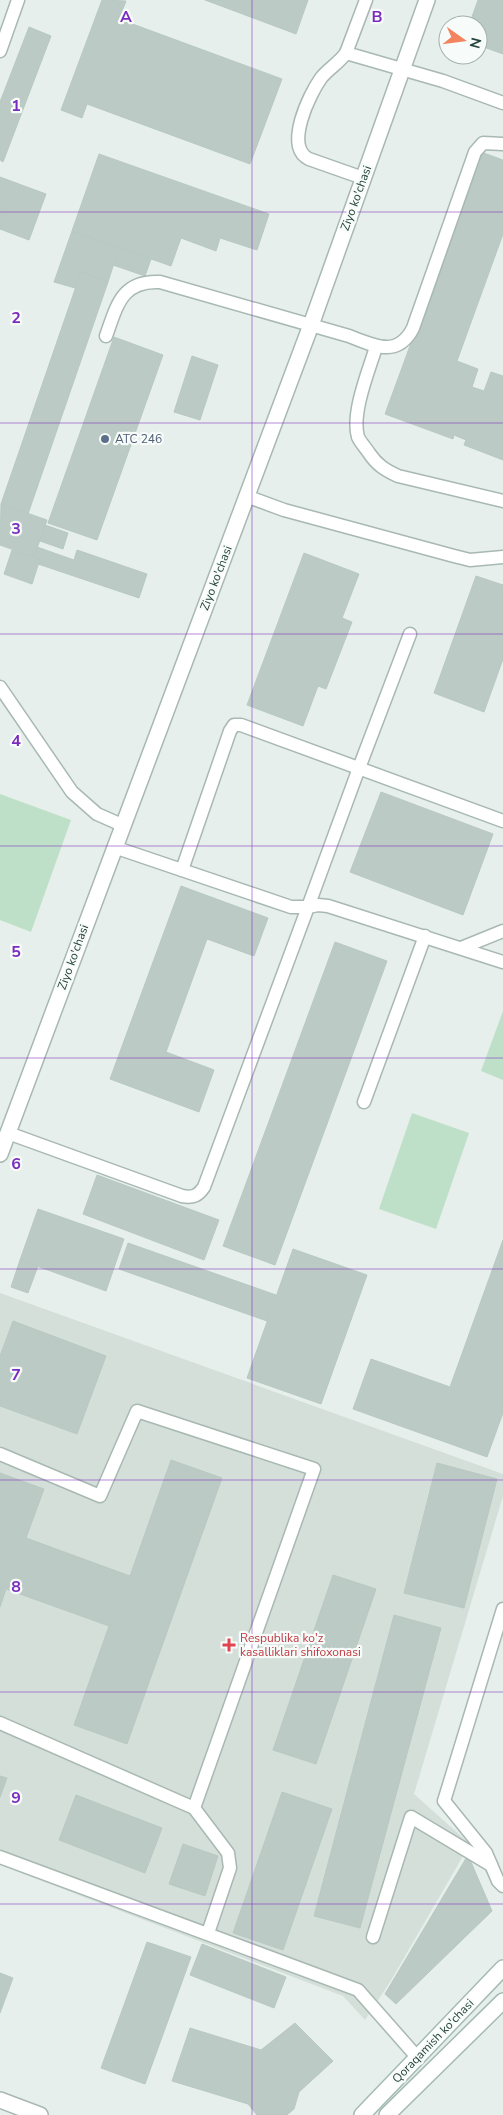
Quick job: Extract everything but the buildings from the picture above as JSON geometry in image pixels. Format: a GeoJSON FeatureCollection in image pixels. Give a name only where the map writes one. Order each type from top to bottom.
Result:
{"type":"FeatureCollection","features":[{"type":"Feature","properties":{"kind":"street","name":"Ziyo ko'chasi"},"geometry":{"type":"LineString","coordinates":[[0,1154],[311,325],[427,0]]}},
{"type":"Feature","properties":{"kind":"street","name":"Qoraqamish ko'chasi"},"geometry":{"type":"LineString","coordinates":[[362,2115],[503,1968]]}},
{"type":"Feature","properties":{"kind":"street","name":"Qoraqamish ko'chasi"},"geometry":{"type":"LineString","coordinates":[[387,2115],[503,2001]]}},
{"type":"Feature","properties":{"kind":"street"},"geometry":{"type":"LineString","coordinates":[[0,2100],[40,2115]]}},
{"type":"Feature","properties":{"kind":"lane"},"geometry":{"type":"LineString","coordinates":[[0,51],[18,0]]}},
{"type":"Feature","properties":{"kind":"lane"},"geometry":{"type":"LineString","coordinates":[[363,178],[304,156],[298,148],[298,133],[315,89],[322,78],[340,62],[346,53],[366,0]]}},
{"type":"Feature","properties":{"kind":"lane"},"geometry":{"type":"LineString","coordinates":[[346,53],[443,81],[503,103]]}},
{"type":"Feature","properties":{"kind":"lane"},"geometry":{"type":"LineString","coordinates":[[106,336],[121,298],[130,288],[145,281],[160,282],[311,325],[349,336],[376,347],[395,346],[408,338],[413,328],[475,152],[483,143],[503,144]]}},
{"type":"Feature","properties":{"kind":"lane"},"geometry":{"type":"LineString","coordinates":[[376,347],[356,422],[358,437],[373,458],[384,470],[398,476],[503,501]]}},
{"type":"Feature","properties":{"kind":"lane"},"geometry":{"type":"LineString","coordinates":[[246,496],[284,510],[470,560],[503,556]]}},
{"type":"Feature","properties":{"kind":"lane"},"geometry":{"type":"LineString","coordinates":[[8,1133],[182,1196],[192,1198],[200,1194],[410,634]]}},
{"type":"Feature","properties":{"kind":"lane"},"geometry":{"type":"LineString","coordinates":[[0,687],[5,705],[72,792],[97,814],[122,825]]}},
{"type":"Feature","properties":{"kind":"lane"},"geometry":{"type":"LineString","coordinates":[[182,870],[230,731],[234,725],[241,725],[503,821]]}},
{"type":"Feature","properties":{"kind":"lane"},"geometry":{"type":"LineString","coordinates":[[114,847],[290,907],[328,906],[503,962]]}},
{"type":"Feature","properties":{"kind":"lane"},"geometry":{"type":"LineString","coordinates":[[461,948],[503,931]]}},
{"type":"Feature","properties":{"kind":"lane"},"geometry":{"type":"LineString","coordinates":[[364,1102],[425,936]]}},
{"type":"Feature","properties":{"kind":"lane"},"geometry":{"type":"LineString","coordinates":[[0,1454],[100,1496],[137,1411],[314,1469],[194,1808]]}},
{"type":"Feature","properties":{"kind":"lane"},"geometry":{"type":"LineString","coordinates":[[503,1609],[444,1801],[486,1853],[498,1881],[503,1886]]}},
{"type":"Feature","properties":{"kind":"lane"},"geometry":{"type":"LineString","coordinates":[[0,1723],[194,1808],[228,1853],[230,1868],[208,1933]]}},
{"type":"Feature","properties":{"kind":"lane"},"geometry":{"type":"LineString","coordinates":[[373,1937],[411,1817],[490,1865]]}},
{"type":"Feature","properties":{"kind":"lane"},"geometry":{"type":"LineString","coordinates":[[0,1857],[358,1990],[417,2057]]}},
{"type":"Feature","properties":{"kind":"shaded area","name":"Respublika ko'z kasalliklari shifoxonasi"},"geometry":{"type":"Polygon","coordinates":[[[0,1293],[503,1474],[503,1496],[414,1794],[470,1844],[390,1982],[365,2020],[343,1996],[0,1865],[0,1293]]]}},
{"type":"Feature","properties":{"kind":"green space"},"geometry":{"type":"Polygon","coordinates":[[[0,794],[71,820],[31,932],[0,920],[0,794]]]}},
{"type":"Feature","properties":{"kind":"green space"},"geometry":{"type":"Polygon","coordinates":[[[503,1011],[503,1080],[481,1071],[503,1011]]]}},
{"type":"Feature","properties":{"kind":"green space"},"geometry":{"type":"Polygon","coordinates":[[[412,1113],[469,1133],[436,1229],[379,1209],[412,1113]]]}},
{"type":"Feature","properties":{"kind":"place","name":"АТС 246"},"geometry":{"type":"Point","coordinates":[105,439]}},
{"type":"Feature","properties":{"kind":"place","name":"Respublika ko'z kasalliklari shifoxonasi"},"geometry":{"type":"Point","coordinates":[229,1645]}}]}
